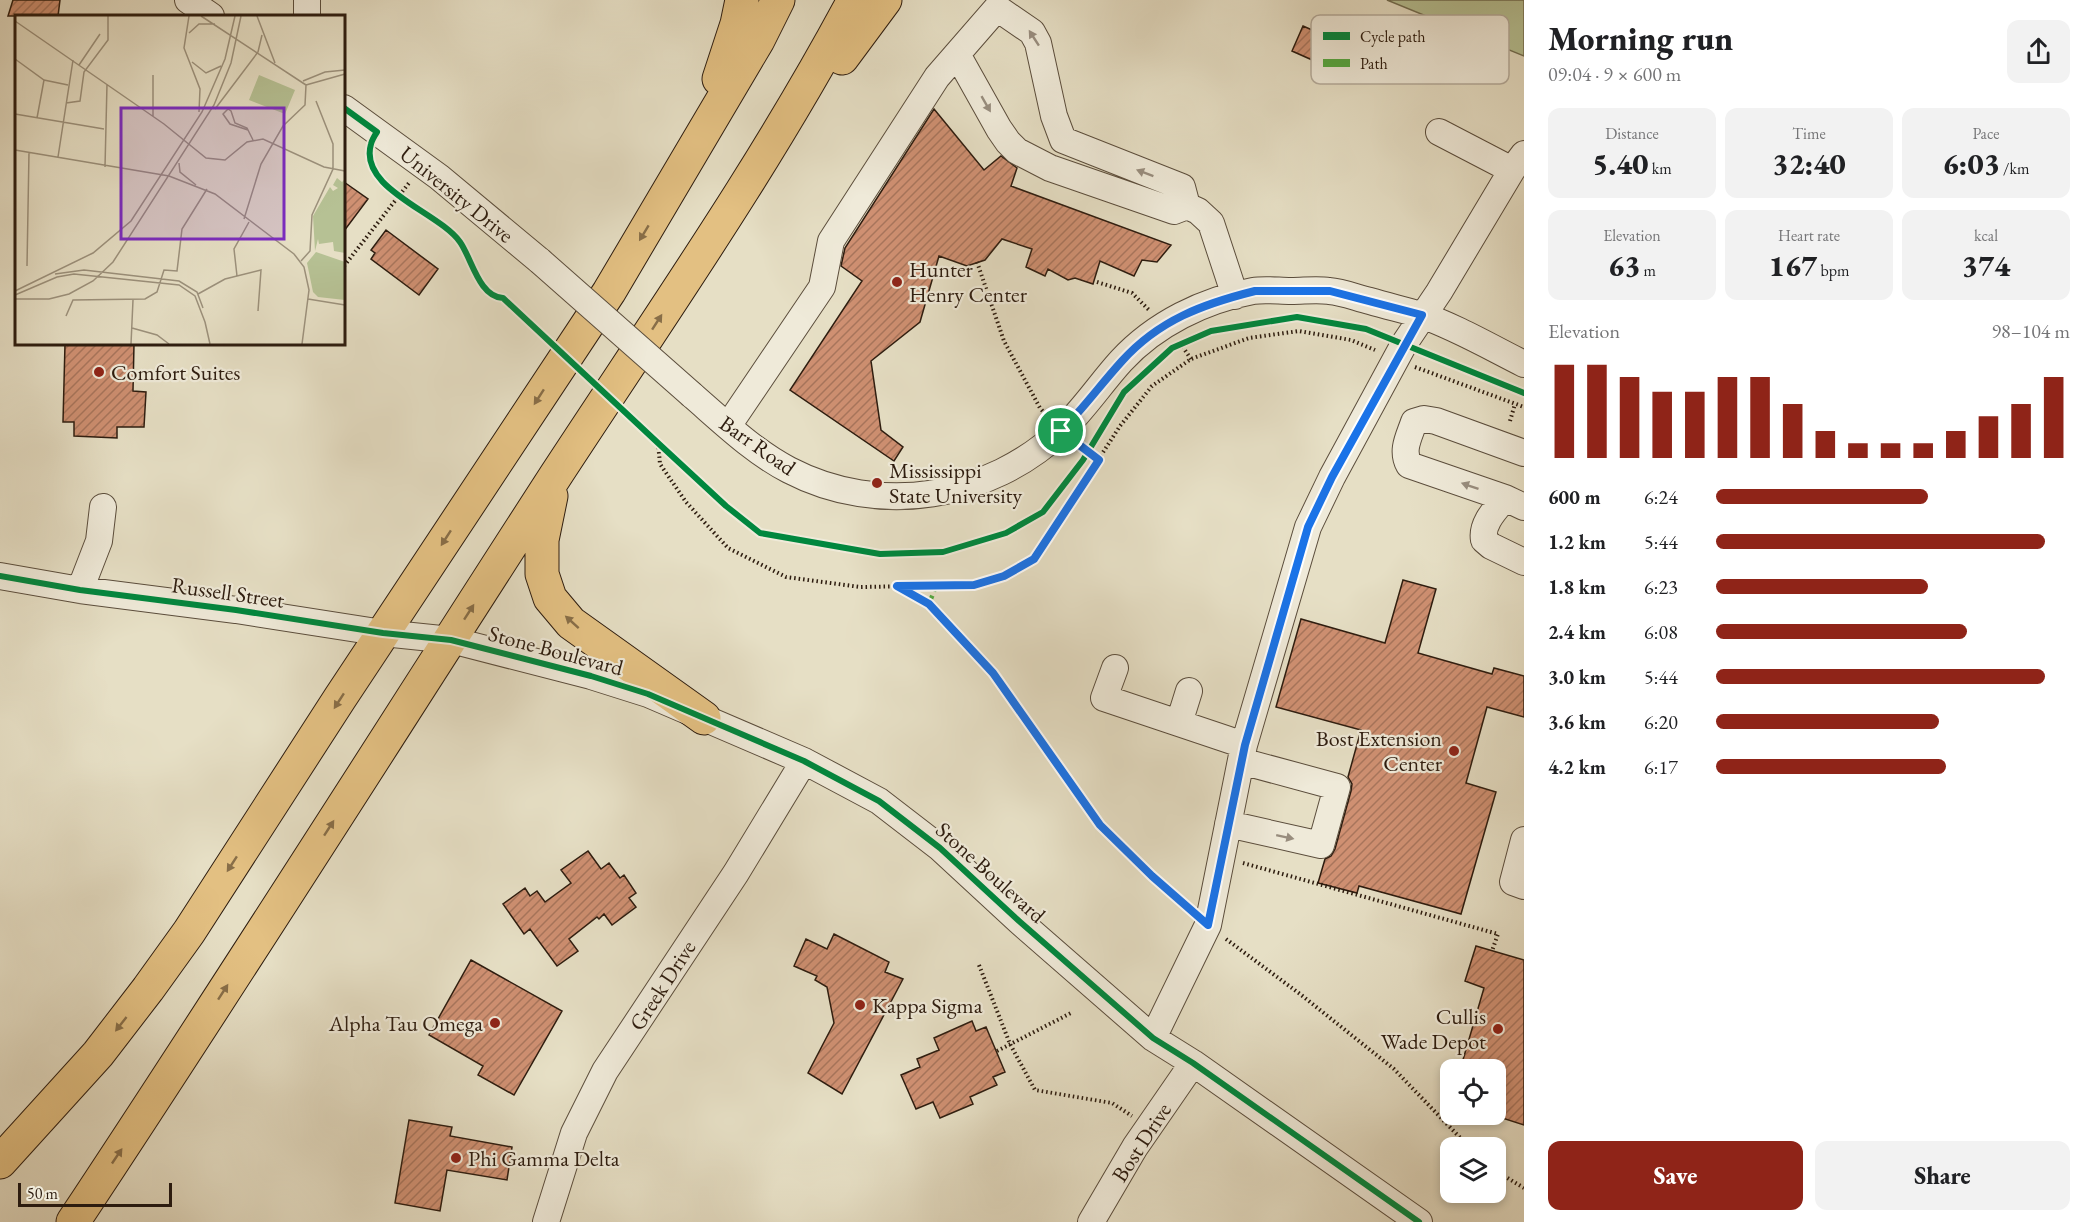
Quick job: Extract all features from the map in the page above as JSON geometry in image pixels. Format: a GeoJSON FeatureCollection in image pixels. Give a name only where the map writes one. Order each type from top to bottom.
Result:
{"type":"FeatureCollection","features":[{"type":"Feature","properties":{"kind":"main road"},"geometry":{"type":"LineString","coordinates":[[662,203],[715,89],[737,24],[742,0]]}},
{"type":"Feature","properties":{"kind":"main road"},"geometry":{"type":"LineString","coordinates":[[0,1162],[98,1054],[148,989],[195,922],[609,292],[758,40],[778,0]]}},
{"type":"Feature","properties":{"kind":"main road"},"geometry":{"type":"LineString","coordinates":[[73,1222],[751,179],[854,0]]}},
{"type":"Feature","properties":{"kind":"main road"},"geometry":{"type":"LineString","coordinates":[[751,179],[885,0]]}},
{"type":"Feature","properties":{"kind":"main road"},"geometry":{"type":"LineString","coordinates":[[556,477],[542,540],[542,574],[550,598],[571,623],[704,718]]}},
{"type":"Feature","properties":{"kind":"street"},"geometry":{"type":"LineString","coordinates":[[188,0],[210,15]]}},
{"type":"Feature","properties":{"kind":"street"},"geometry":{"type":"LineString","coordinates":[[728,426],[822,287],[831,241],[937,77],[998,8],[1032,32],[1038,43],[1054,116],[1063,140],[1050,168]]}},
{"type":"Feature","properties":{"kind":"street"},"geometry":{"type":"LineString","coordinates":[[957,54],[1008,142],[1017,151],[1050,168],[1174,211],[1187,206],[1198,210],[1211,224],[1235,296]]}},
{"type":"Feature","properties":{"kind":"street","name":"University Drive"},"geometry":{"type":"LineString","coordinates":[[345,109],[439,177],[540,261]]}},
{"type":"Feature","properties":{"kind":"street"},"geometry":{"type":"LineString","coordinates":[[1153,1038],[1208,925],[1243,753],[1308,527],[1332,477],[1396,359],[1518,162],[1439,132]]}},
{"type":"Feature","properties":{"kind":"street"},"geometry":{"type":"LineString","coordinates":[[1063,140],[1182,187],[1187,206]]}},
{"type":"Feature","properties":{"kind":"street","name":"Barr Road"},"geometry":{"type":"LineString","coordinates":[[540,261],[728,426],[779,465],[839,489],[883,497],[935,494],[976,483],[1007,469],[1032,455],[1061,431],[1123,359],[1151,335],[1192,310],[1255,291],[1330,291],[1422,315],[1524,364]]}},
{"type":"Feature","properties":{"kind":"street"},"geometry":{"type":"LineString","coordinates":[[1515,502],[1409,465],[1405,457],[1405,447],[1414,422],[1424,419],[1436,421],[1524,453]]}},
{"type":"Feature","properties":{"kind":"street"},"geometry":{"type":"LineString","coordinates":[[1515,502],[1485,525],[1483,534],[1484,540],[1491,546],[1524,562]]}},
{"type":"Feature","properties":{"kind":"street"},"geometry":{"type":"LineString","coordinates":[[80,590],[99,541],[103,507]]}},
{"type":"Feature","properties":{"kind":"street","name":"Russell Street"},"geometry":{"type":"LineString","coordinates":[[0,576],[80,590],[236,610],[383,633],[451,640]]}},
{"type":"Feature","properties":{"kind":"street","name":"Stone Boulevard"},"geometry":{"type":"LineString","coordinates":[[451,640],[591,676],[648,694],[804,761],[879,801],[940,848],[1019,921],[1153,1038],[1193,1063],[1419,1222]]}},
{"type":"Feature","properties":{"kind":"street"},"geometry":{"type":"LineString","coordinates":[[1115,668],[1104,698],[1179,723],[1243,753],[1337,787],[1321,845],[1228,824]]}},
{"type":"Feature","properties":{"kind":"street"},"geometry":{"type":"LineString","coordinates":[[1179,723],[1189,691]]}},
{"type":"Feature","properties":{"kind":"street","name":"Greek Drive"},"geometry":{"type":"LineString","coordinates":[[546,1222],[574,1133],[605,1071],[736,873],[804,761]]}},
{"type":"Feature","properties":{"kind":"street"},"geometry":{"type":"LineString","coordinates":[[1524,840],[1513,882],[1524,886]]}},
{"type":"Feature","properties":{"kind":"street","name":"Bost Drive"},"geometry":{"type":"LineString","coordinates":[[1091,1222],[1148,1128],[1193,1063]]}},
{"type":"Feature","properties":{"kind":"path"},"geometry":{"type":"LineString","coordinates":[[345,265],[410,182]]}},
{"type":"Feature","properties":{"kind":"path"},"geometry":{"type":"LineString","coordinates":[[392,190],[406,201]]}},
{"type":"Feature","properties":{"kind":"path"},"geometry":{"type":"LineString","coordinates":[[977,262],[1004,341],[1040,408],[1061,431],[1099,460]]}},
{"type":"Feature","properties":{"kind":"path"},"geometry":{"type":"LineString","coordinates":[[658,443],[660,464],[686,502],[728,548],[786,577],[860,587],[974,585],[1004,576],[1034,559],[1120,426],[1152,386],[1191,359],[1249,338],[1299,331],[1351,340],[1524,407]]}},
{"type":"Feature","properties":{"kind":"path"},"geometry":{"type":"LineString","coordinates":[[1172,348],[1191,340]]}},
{"type":"Feature","properties":{"kind":"path"},"geometry":{"type":"LineString","coordinates":[[1510,421],[1515,404]]}},
{"type":"Feature","properties":{"kind":"path"},"geometry":{"type":"LineString","coordinates":[[1083,460],[1094,442]]}},
{"type":"Feature","properties":{"kind":"path"},"geometry":{"type":"LineString","coordinates":[[658,443],[666,451]]}},
{"type":"Feature","properties":{"kind":"path"},"geometry":{"type":"LineString","coordinates":[[897,586],[929,604],[993,673],[1100,825],[1152,876],[1208,925],[1394,1069],[1459,1137]]}},
{"type":"Feature","properties":{"kind":"path"},"geometry":{"type":"LineString","coordinates":[[1242,863],[1498,934],[1492,951]]}},
{"type":"Feature","properties":{"kind":"path"},"geometry":{"type":"LineString","coordinates":[[979,965],[1010,1044],[1035,1090],[1112,1103],[1148,1128]]}},
{"type":"Feature","properties":{"kind":"path"},"geometry":{"type":"LineString","coordinates":[[997,1050],[1071,1012]]}},
{"type":"Feature","properties":{"kind":"path"},"geometry":{"type":"LineString","coordinates":[[1506,1177],[1524,1188]]}},
{"type":"Feature","properties":{"kind":"green space"},"geometry":{"type":"Polygon","coordinates":[[[1387,0],[1524,0],[1524,56],[1509,50],[1509,15],[1424,15],[1387,0]]]}},
{"type":"Feature","properties":{"kind":"building"},"geometry":{"type":"Polygon","coordinates":[[[13,0],[60,0],[58,15],[8,16],[13,0]]]}},
{"type":"Feature","properties":{"kind":"building"},"geometry":{"type":"Polygon","coordinates":[[[1303,26],[1311,30],[1311,59],[1292,51],[1303,26]]]}},
{"type":"Feature","properties":{"kind":"building","name":"Hunter Henry Center"},"geometry":{"type":"Polygon","coordinates":[[[934,109],[984,170],[1001,156],[1017,168],[1011,186],[1171,245],[1157,262],[1142,260],[1134,276],[1100,261],[1093,284],[1075,278],[1068,280],[1048,269],[1045,276],[1026,267],[1032,249],[1002,239],[985,260],[967,266],[939,256],[920,322],[871,361],[881,430],[903,447],[894,461],[790,390],[862,281],[841,266],[845,248],[934,109]]]}},
{"type":"Feature","properties":{"kind":"building"},"geometry":{"type":"Polygon","coordinates":[[[345,183],[368,199],[345,230],[345,183]]]}},
{"type":"Feature","properties":{"kind":"building"},"geometry":{"type":"Polygon","coordinates":[[[386,230],[438,269],[419,295],[371,259],[375,253],[371,250],[386,230]]]}},
{"type":"Feature","properties":{"kind":"building","name":"Comfort Suites"},"geometry":{"type":"Polygon","coordinates":[[[65,345],[134,345],[133,391],[146,392],[144,427],[117,427],[117,438],[74,436],[74,422],[63,422],[65,345]]]}},
{"type":"Feature","properties":{"kind":"building","name":"Bost Extension Center"},"geometry":{"type":"Polygon","coordinates":[[[1403,580],[1436,589],[1418,653],[1492,674],[1494,668],[1524,676],[1524,717],[1487,707],[1466,783],[1496,792],[1461,914],[1359,886],[1357,893],[1318,883],[1325,859],[1331,856],[1335,849],[1351,791],[1352,784],[1348,777],[1361,730],[1276,707],[1301,619],[1385,643],[1403,580]]]}},
{"type":"Feature","properties":{"kind":"building"},"geometry":{"type":"Polygon","coordinates":[[[588,851],[601,869],[609,863],[620,878],[624,875],[636,893],[629,898],[636,907],[612,925],[604,914],[599,919],[597,917],[569,939],[578,951],[557,966],[530,929],[524,934],[503,904],[525,888],[530,896],[537,891],[545,902],[571,883],[561,870],[588,851]]]}},
{"type":"Feature","properties":{"kind":"building","name":"Kappa Sigma"},"geometry":{"type":"Polygon","coordinates":[[[834,934],[889,962],[885,972],[903,979],[842,1094],[808,1073],[834,1023],[827,987],[815,980],[817,976],[794,966],[806,939],[827,949],[834,934]]]}},
{"type":"Feature","properties":{"kind":"building","name":"Cullis Wade Depot"},"geometry":{"type":"Polygon","coordinates":[[[1476,946],[1524,960],[1524,1125],[1506,1119],[1506,1059],[1463,1059],[1484,988],[1465,981],[1476,946]]]}},
{"type":"Feature","properties":{"kind":"building","name":"Alpha Tau Omega"},"geometry":{"type":"Polygon","coordinates":[[[471,960],[562,1011],[514,1095],[478,1075],[483,1066],[429,1035],[471,960]]]}},
{"type":"Feature","properties":{"kind":"building"},"geometry":{"type":"Polygon","coordinates":[[[972,1021],[976,1031],[986,1027],[1005,1072],[993,1077],[997,1085],[970,1097],[973,1104],[940,1118],[933,1102],[916,1109],[901,1075],[920,1067],[917,1059],[939,1050],[934,1038],[972,1021]]]}},
{"type":"Feature","properties":{"kind":"building","name":"Phi Gamma Delta"},"geometry":{"type":"Polygon","coordinates":[[[409,1120],[452,1127],[450,1136],[512,1147],[507,1180],[447,1170],[440,1211],[395,1203],[409,1120]]]}},
{"type":"Feature","properties":{"kind":"marked path"},"geometry":{"type":"LineString","coordinates":[[929,604],[936,586]]}},
{"type":"Feature","properties":{"kind":"cycle path"},"geometry":{"type":"LineString","coordinates":[[345,109],[377,132],[371,144],[370,160],[376,174],[403,199],[450,231],[460,242],[477,276],[488,291],[503,298],[726,506],[760,533],[880,554],[943,552],[1006,533],[1043,512],[1083,460],[1124,392],[1172,348],[1211,331],[1297,317],[1366,329],[1524,393]]}},
{"type":"Feature","properties":{"kind":"cycle path"},"geometry":{"type":"LineString","coordinates":[[0,576],[80,590],[236,610],[383,633],[451,640],[591,676],[648,694],[804,761],[879,801],[940,848],[1019,921],[1153,1038],[1193,1063],[1419,1222]]}},
{"type":"Feature","properties":{"kind":"place","name":"Hunter Henry Center"},"geometry":{"type":"Point","coordinates":[897,282]}},
{"type":"Feature","properties":{"kind":"place","name":"Comfort Suites"},"geometry":{"type":"Point","coordinates":[99,372]}},
{"type":"Feature","properties":{"kind":"place","name":"Mississippi State University"},"geometry":{"type":"Point","coordinates":[877,483]}},
{"type":"Feature","properties":{"kind":"place","name":"Bost Extension Center"},"geometry":{"type":"Point","coordinates":[1454,751]}},
{"type":"Feature","properties":{"kind":"place","name":"Kappa Sigma"},"geometry":{"type":"Point","coordinates":[860,1005]}},
{"type":"Feature","properties":{"kind":"place","name":"Alpha Tau Omega"},"geometry":{"type":"Point","coordinates":[495,1023]}},
{"type":"Feature","properties":{"kind":"place","name":"Cullis Wade Depot"},"geometry":{"type":"Point","coordinates":[1498,1029]}},
{"type":"Feature","properties":{"kind":"place","name":"Phi Gamma Delta"},"geometry":{"type":"Point","coordinates":[456,1158]}},
{"type":"Feature","properties":{"kind":"route"},"geometry":{"type":"LineString","coordinates":[[1255,291],[1330,291],[1422,315],[1332,477],[1308,527],[1245,745],[1208,925],[1152,876],[1100,825],[993,673],[929,604],[897,586],[974,585],[1004,576],[1034,559],[1099,460],[1061,431],[1137,346],[1177,318],[1211,303],[1255,291]]}}]}
